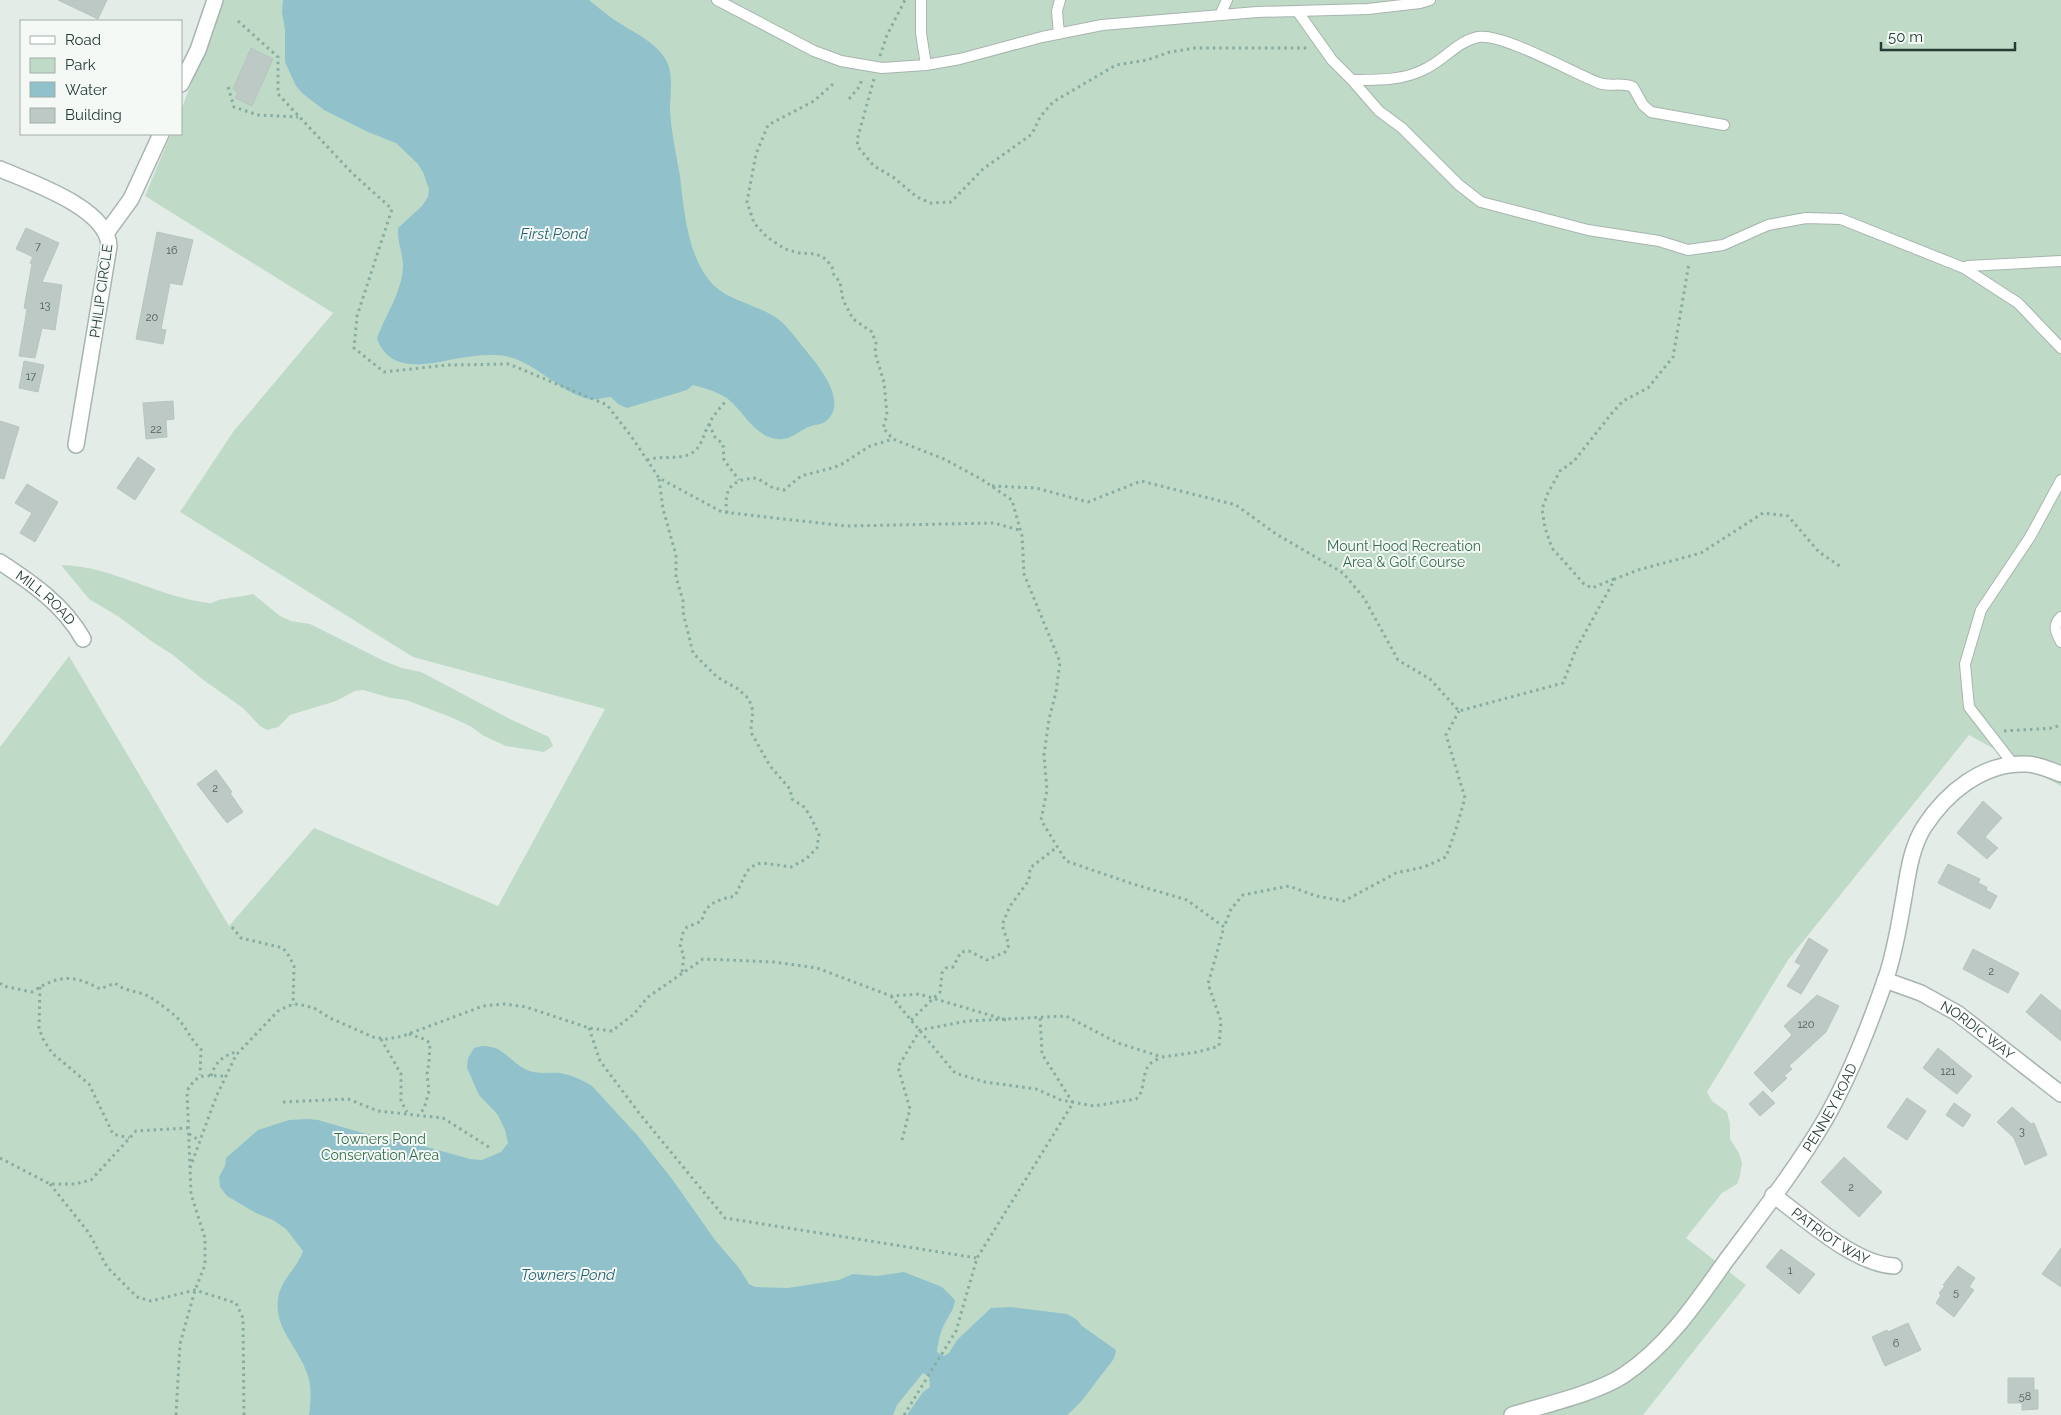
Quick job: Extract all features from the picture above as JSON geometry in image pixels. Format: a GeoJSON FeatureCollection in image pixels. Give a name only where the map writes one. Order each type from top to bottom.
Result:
{"type":"FeatureCollection","features":[{"type":"Feature","properties":{"kind":"street"},"geometry":{"type":"LineString","coordinates":[[182,82],[198,50],[215,0]]}},
{"type":"Feature","properties":{"kind":"street"},"geometry":{"type":"LineString","coordinates":[[107,232],[131,199],[161,135]]}},
{"type":"Feature","properties":{"kind":"street","name":"PHILIP CIRCLE"},"geometry":{"type":"LineString","coordinates":[[0,169],[70,201],[94,218],[107,232],[109,246],[76,445]]}},
{"type":"Feature","properties":{"kind":"street","name":"MILL ROAD"},"geometry":{"type":"LineString","coordinates":[[0,562],[40,589],[72,623],[83,639]]}},
{"type":"Feature","properties":{"kind":"street","name":"PENNEY ROAD"},"geometry":{"type":"LineString","coordinates":[[1512,1415],[1615,1380],[1650,1355],[1692,1308],[1774,1195],[1826,1117],[1851,1066],[1885,980],[1894,951],[1910,860],[1922,830],[1942,805],[1965,784],[1990,770],[2014,764],[2027,764],[2061,774]]}},
{"type":"Feature","properties":{"kind":"street","name":"NORDIC WAY"},"geometry":{"type":"LineString","coordinates":[[1885,980],[1921,993],[1957,1012],[2061,1094]]}},
{"type":"Feature","properties":{"kind":"street","name":"PATRIOT WAY"},"geometry":{"type":"LineString","coordinates":[[1774,1195],[1854,1255],[1877,1264],[1894,1266]]}},
{"type":"Feature","properties":{"kind":"lane"},"geometry":{"type":"LineString","coordinates":[[718,0],[814,50],[841,61],[877,68],[926,65],[960,59],[1102,25],[1220,14],[1368,10],[1430,0]]}},
{"type":"Feature","properties":{"kind":"lane"},"geometry":{"type":"LineString","coordinates":[[921,0],[921,33],[926,65]]}},
{"type":"Feature","properties":{"kind":"lane"},"geometry":{"type":"LineString","coordinates":[[1059,34],[1057,11],[1060,0]]}},
{"type":"Feature","properties":{"kind":"lane"},"geometry":{"type":"LineString","coordinates":[[1220,14],[1226,0]]}},
{"type":"Feature","properties":{"kind":"lane"},"geometry":{"type":"LineString","coordinates":[[1298,12],[1329,55],[1379,111],[1402,128],[1459,185],[1481,202],[1588,230],[1659,241],[1688,250],[1723,245],[1768,224],[1806,218],[1841,220],[1964,268],[2018,303],[2061,348]]}},
{"type":"Feature","properties":{"kind":"lane"},"geometry":{"type":"LineString","coordinates":[[1352,80],[1393,78],[1417,73],[1466,41],[1482,36],[1519,47],[1602,84],[1633,87],[1643,105],[1651,112],[1724,125]]}},
{"type":"Feature","properties":{"kind":"lane"},"geometry":{"type":"LineString","coordinates":[[1964,268],[1968,266],[2061,261]]}},
{"type":"Feature","properties":{"kind":"lane"},"geometry":{"type":"LineString","coordinates":[[2014,764],[1970,708],[1965,664],[1979,619],[1987,602],[2030,536],[2061,480]]}},
{"type":"Feature","properties":{"kind":"lane"},"geometry":{"type":"LineString","coordinates":[[2061,617],[2056,621],[2055,627],[2061,642]]}},
{"type":"Feature","properties":{"kind":"path"},"geometry":{"type":"LineString","coordinates":[[905,0],[884,43],[856,140],[858,147],[874,166],[893,177],[917,197],[930,203],[941,204],[951,202],[983,168],[1032,134],[1040,117],[1053,102],[1116,65],[1195,48],[1297,47],[1311,48],[1329,55]]}},
{"type":"Feature","properties":{"kind":"path"},"geometry":{"type":"LineString","coordinates":[[238,21],[278,57],[278,94],[352,173],[392,209],[358,316],[354,348],[384,372],[447,365],[509,364],[607,404],[659,478],[663,510],[676,555],[676,576],[693,653],[717,677],[738,689],[749,699],[753,711],[752,734],[770,766],[790,789],[792,799],[804,806],[819,834],[817,848],[806,858],[791,867],[762,863],[756,864],[747,870],[735,896],[707,906],[702,921],[687,927],[683,933],[680,947],[684,955],[682,973]]}},
{"type":"Feature","properties":{"kind":"path"},"geometry":{"type":"LineString","coordinates":[[849,99],[860,86],[862,74]]}},
{"type":"Feature","properties":{"kind":"path"},"geometry":{"type":"LineString","coordinates":[[833,84],[814,102],[768,126],[756,154],[747,202],[754,223],[767,237],[785,249],[799,253],[816,254],[826,259],[832,267],[834,275],[840,282],[843,300],[853,319],[872,332],[876,343],[875,353],[884,382],[886,415],[883,428],[893,440],[944,459],[992,486],[1012,500],[1022,536],[1024,574],[1060,662],[1044,755],[1047,790],[1041,820],[1066,861],[1187,900],[1224,927]]}},
{"type":"Feature","properties":{"kind":"path"},"geometry":{"type":"LineString","coordinates":[[228,87],[234,107],[258,115],[299,117]]}},
{"type":"Feature","properties":{"kind":"path"},"geometry":{"type":"LineString","coordinates":[[1692,249],[1673,357],[1648,388],[1623,401],[1574,461],[1560,471],[1542,509],[1545,528],[1552,548],[1584,584],[1592,588],[1638,570],[1701,553],[1763,513],[1788,516],[1819,552],[1841,567]]}},
{"type":"Feature","properties":{"kind":"path"},"geometry":{"type":"LineString","coordinates":[[647,460],[654,457],[678,457],[690,454],[701,444],[709,424],[725,402]]}},
{"type":"Feature","properties":{"kind":"path"},"geometry":{"type":"LineString","coordinates":[[709,424],[715,437],[723,444],[724,460],[739,480]]}},
{"type":"Feature","properties":{"kind":"path"},"geometry":{"type":"LineString","coordinates":[[727,513],[726,494],[732,485],[739,480],[757,478],[773,488],[784,490],[801,476],[832,468],[842,464],[870,446],[893,440]]}},
{"type":"Feature","properties":{"kind":"path"},"geometry":{"type":"LineString","coordinates":[[659,478],[727,513],[846,526],[994,523],[1020,530]]}},
{"type":"Feature","properties":{"kind":"path"},"geometry":{"type":"LineString","coordinates":[[992,486],[1036,488],[1088,502],[1140,481],[1236,505],[1276,534],[1343,572],[1364,598],[1398,660],[1430,678],[1459,710]]}},
{"type":"Feature","properties":{"kind":"path"},"geometry":{"type":"LineString","coordinates":[[891,996],[955,1073],[985,1082],[1036,1089],[1073,1103],[1094,1106],[1136,1099],[1140,1096],[1145,1074],[1150,1063],[1162,1057],[1198,1052],[1219,1046],[1221,1021],[1208,984],[1231,909],[1243,895],[1289,886],[1316,896],[1344,901],[1396,873],[1424,867],[1446,856],[1465,798],[1446,735],[1459,710],[1563,683],[1576,648],[1615,579]]}},
{"type":"Feature","properties":{"kind":"path"},"geometry":{"type":"LineString","coordinates":[[1984,726],[2005,731],[2054,728],[2061,724]]}},
{"type":"Feature","properties":{"kind":"path"},"geometry":{"type":"LineString","coordinates":[[912,1020],[940,992],[942,973],[946,968],[952,967],[961,952],[969,951],[987,960],[1005,952],[1009,946],[1002,925],[1010,906],[1029,880],[1030,868],[1057,847]]}},
{"type":"Feature","properties":{"kind":"path"},"geometry":{"type":"LineString","coordinates":[[232,927],[241,938],[283,948],[290,956],[294,966],[293,1005]]}},
{"type":"Feature","properties":{"kind":"path"},"geometry":{"type":"LineString","coordinates":[[190,1168],[224,1076],[236,1055],[278,1011],[298,1004],[314,1008],[330,1018],[373,1037],[387,1040],[409,1034],[483,1006],[504,1004],[526,1007],[589,1028],[612,1031],[634,1014],[648,997],[703,959],[774,962],[817,968],[891,996],[919,994],[1006,1020]]}},
{"type":"Feature","properties":{"kind":"path"},"geometry":{"type":"LineString","coordinates":[[0,983],[3,986],[32,992],[40,987],[72,977],[88,982],[100,989],[115,983],[122,989],[140,992],[153,998],[180,1020],[191,1040],[201,1049],[200,1075]]}},
{"type":"Feature","properties":{"kind":"path"},"geometry":{"type":"LineString","coordinates":[[40,987],[42,997],[39,1028],[43,1039],[52,1053],[89,1084],[113,1134],[129,1138]]}},
{"type":"Feature","properties":{"kind":"path"},"geometry":{"type":"LineString","coordinates":[[1040,1016],[1042,1054],[1073,1103]]}},
{"type":"Feature","properties":{"kind":"path"},"geometry":{"type":"LineString","coordinates":[[902,1140],[910,1109],[898,1067],[920,1030],[967,1021],[1066,1016],[1118,1043],[1162,1057]]}},
{"type":"Feature","properties":{"kind":"path"},"geometry":{"type":"LineString","coordinates":[[589,1028],[600,1061],[645,1121],[725,1218],[976,1258]]}},
{"type":"Feature","properties":{"kind":"path"},"geometry":{"type":"LineString","coordinates":[[409,1034],[430,1043],[429,1063],[426,1074],[430,1091],[424,1109],[419,1115]]}},
{"type":"Feature","properties":{"kind":"path"},"geometry":{"type":"LineString","coordinates":[[381,1039],[401,1074],[401,1101],[407,1113]]}},
{"type":"Feature","properties":{"kind":"path"},"geometry":{"type":"LineString","coordinates":[[211,1076],[214,1066],[222,1057],[241,1050]]}},
{"type":"Feature","properties":{"kind":"path"},"geometry":{"type":"LineString","coordinates":[[176,1415],[180,1344],[195,1290],[205,1264],[205,1238],[191,1194],[187,1091],[192,1082],[200,1075],[224,1076]]}},
{"type":"Feature","properties":{"kind":"path"},"geometry":{"type":"LineString","coordinates":[[283,1102],[348,1100],[378,1111],[443,1118],[492,1149]]}},
{"type":"Feature","properties":{"kind":"path"},"geometry":{"type":"LineString","coordinates":[[904,1415],[956,1331],[976,1258],[1073,1103]]}},
{"type":"Feature","properties":{"kind":"path"},"geometry":{"type":"LineString","coordinates":[[50,1184],[75,1184],[91,1180],[136,1131],[188,1128]]}},
{"type":"Feature","properties":{"kind":"path"},"geometry":{"type":"LineString","coordinates":[[189,1134],[200,1141]]}},
{"type":"Feature","properties":{"kind":"path"},"geometry":{"type":"LineString","coordinates":[[0,1158],[50,1184],[89,1233],[107,1267],[137,1297],[151,1301],[195,1290],[236,1303],[243,1318],[244,1415]]}},
{"type":"Feature","properties":{"kind":"green space","name":"Mount Hood Recreation Area & Golf Course"},"geometry":{"type":"Polygon","coordinates":[[[224,0],[2061,0],[2061,786],[1969,735],[1788,960],[1707,1092],[1712,1101],[1727,1112],[1730,1124],[1730,1139],[1739,1153],[1742,1163],[1737,1184],[1722,1193],[1686,1238],[1746,1285],[1643,1415],[0,1415],[0,747],[69,656],[229,926],[314,828],[498,906],[605,709],[413,657],[180,512],[233,432],[333,313],[145,196],[171,135],[182,135],[182,107],[224,0]]]}},
{"type":"Feature","properties":{"kind":"green space"},"geometry":{"type":"Polygon","coordinates":[[[61,565],[99,571],[190,600],[210,603],[253,594],[280,616],[291,621],[310,624],[384,661],[402,668],[421,672],[512,720],[549,737],[553,746],[544,752],[506,746],[448,716],[406,700],[363,690],[355,691],[336,701],[290,715],[278,727],[267,730],[260,726],[243,708],[202,679],[173,655],[119,617],[89,599],[61,565]]]}},
{"type":"Feature","properties":{"kind":"water","name":"First Pond"},"geometry":{"type":"Polygon","coordinates":[[[283,0],[589,0],[613,19],[637,33],[662,54],[670,71],[670,109],[685,216],[691,244],[702,269],[709,280],[724,293],[770,314],[788,329],[823,372],[829,383],[834,404],[832,414],[823,423],[811,426],[795,435],[777,439],[762,433],[728,399],[711,390],[693,385],[687,390],[627,408],[618,404],[611,397],[591,399],[576,394],[519,360],[506,356],[476,356],[428,364],[407,364],[390,357],[382,349],[377,339],[402,276],[403,261],[398,228],[422,206],[428,197],[429,189],[423,172],[417,163],[396,143],[368,132],[324,110],[296,86],[285,62],[283,0]]]}},
{"type":"Feature","properties":{"kind":"water","name":"Towners Pond"},"geometry":{"type":"Polygon","coordinates":[[[482,1046],[496,1048],[529,1071],[564,1074],[592,1086],[638,1136],[672,1179],[715,1240],[739,1268],[749,1284],[755,1287],[788,1288],[839,1280],[853,1274],[877,1276],[904,1272],[942,1287],[955,1300],[939,1341],[937,1352],[944,1356],[949,1353],[957,1340],[991,1308],[1011,1307],[1067,1314],[1116,1350],[1113,1360],[1082,1400],[1067,1415],[907,1415],[923,1392],[930,1387],[929,1377],[923,1373],[897,1405],[893,1415],[309,1415],[311,1394],[309,1378],[283,1328],[278,1309],[279,1292],[303,1251],[286,1229],[273,1220],[256,1213],[227,1196],[220,1187],[219,1177],[225,1166],[226,1158],[258,1130],[289,1120],[308,1119],[405,1141],[470,1159],[482,1160],[501,1152],[508,1143],[505,1130],[498,1115],[479,1095],[467,1068],[468,1058],[474,1048],[482,1046]]]}},
{"type":"Feature","properties":{"kind":"building"},"geometry":{"type":"Polygon","coordinates":[[[58,0],[107,0],[98,19],[58,0]]]}},
{"type":"Feature","properties":{"kind":"building"},"geometry":{"type":"Polygon","coordinates":[[[251,48],[273,59],[252,106],[235,98],[238,92],[233,89],[251,48]]]}},
{"type":"Feature","properties":{"kind":"building"},"geometry":{"type":"Polygon","coordinates":[[[26,228],[59,243],[42,282],[62,285],[55,330],[42,328],[35,358],[19,356],[27,309],[24,308],[32,264],[30,263],[33,257],[16,249],[26,228]]]}},
{"type":"Feature","properties":{"kind":"building"},"geometry":{"type":"Polygon","coordinates":[[[157,232],[193,240],[182,285],[170,283],[161,329],[166,330],[163,344],[136,339],[157,232]]]}},
{"type":"Feature","properties":{"kind":"building"},"geometry":{"type":"Polygon","coordinates":[[[24,361],[44,365],[38,392],[19,388],[24,361]]]}},
{"type":"Feature","properties":{"kind":"building"},"geometry":{"type":"Polygon","coordinates":[[[173,401],[174,419],[166,420],[167,437],[146,439],[143,403],[173,401]]]}},
{"type":"Feature","properties":{"kind":"building"},"geometry":{"type":"Polygon","coordinates":[[[0,421],[19,427],[4,479],[0,478],[0,421]]]}},
{"type":"Feature","properties":{"kind":"building"},"geometry":{"type":"Polygon","coordinates":[[[138,457],[155,469],[135,500],[117,488],[138,457]]]}},
{"type":"Feature","properties":{"kind":"building"},"geometry":{"type":"Polygon","coordinates":[[[27,484],[58,502],[35,542],[20,533],[32,513],[15,503],[27,484]]]}},
{"type":"Feature","properties":{"kind":"building"},"geometry":{"type":"Polygon","coordinates":[[[216,770],[232,792],[230,793],[243,812],[227,823],[197,784],[216,770]]]}},
{"type":"Feature","properties":{"kind":"building"},"geometry":{"type":"Polygon","coordinates":[[[1983,801],[2002,818],[1985,837],[1998,848],[1987,859],[1957,833],[1983,801]]]}},
{"type":"Feature","properties":{"kind":"building"},"geometry":{"type":"Polygon","coordinates":[[[1948,864],[1980,879],[1978,883],[1987,887],[1986,890],[1997,896],[1990,909],[1938,883],[1948,864]]]}},
{"type":"Feature","properties":{"kind":"building"},"geometry":{"type":"Polygon","coordinates":[[[1809,938],[1828,950],[1801,994],[1787,986],[1801,965],[1795,962],[1809,938]]]}},
{"type":"Feature","properties":{"kind":"building"},"geometry":{"type":"Polygon","coordinates":[[[1973,949],[2019,973],[2008,993],[1963,969],[1973,949]]]}},
{"type":"Feature","properties":{"kind":"building"},"geometry":{"type":"Polygon","coordinates":[[[2041,994],[2061,1011],[2061,1041],[2026,1012],[2041,994]]]}},
{"type":"Feature","properties":{"kind":"building"},"geometry":{"type":"Polygon","coordinates":[[[1817,995],[1839,1006],[1826,1032],[1789,1066],[1792,1069],[1784,1076],[1787,1078],[1772,1092],[1754,1073],[1792,1035],[1784,1026],[1817,995]]]}},
{"type":"Feature","properties":{"kind":"building"},"geometry":{"type":"Polygon","coordinates":[[[1938,1048],[1972,1076],[1957,1094],[1923,1068],[1938,1048]]]}},
{"type":"Feature","properties":{"kind":"building"},"geometry":{"type":"Polygon","coordinates":[[[1763,1091],[1775,1103],[1760,1116],[1749,1104],[1763,1091]]]}},
{"type":"Feature","properties":{"kind":"building"},"geometry":{"type":"Polygon","coordinates":[[[1907,1098],[1926,1111],[1907,1140],[1887,1127],[1907,1098]]]}},
{"type":"Feature","properties":{"kind":"building"},"geometry":{"type":"Polygon","coordinates":[[[1954,1103],[1971,1115],[1963,1127],[1946,1115],[1954,1103]]]}},
{"type":"Feature","properties":{"kind":"building"},"geometry":{"type":"Polygon","coordinates":[[[2012,1107],[2031,1124],[2034,1123],[2047,1155],[2025,1165],[2014,1138],[1997,1122],[2012,1107]]]}},
{"type":"Feature","properties":{"kind":"building"},"geometry":{"type":"Polygon","coordinates":[[[1844,1157],[1882,1192],[1859,1217],[1821,1182],[1844,1157]]]}},
{"type":"Feature","properties":{"kind":"building"},"geometry":{"type":"Polygon","coordinates":[[[2061,1248],[2061,1287],[2042,1274],[2061,1248]]]}},
{"type":"Feature","properties":{"kind":"building"},"geometry":{"type":"Polygon","coordinates":[[[1781,1249],[1815,1274],[1799,1294],[1766,1267],[1781,1249]]]}},
{"type":"Feature","properties":{"kind":"building"},"geometry":{"type":"Polygon","coordinates":[[[1958,1266],[1975,1278],[1969,1287],[1974,1290],[1954,1317],[1936,1303],[1941,1295],[1939,1293],[1945,1286],[1943,1285],[1958,1266]]]}},
{"type":"Feature","properties":{"kind":"building"},"geometry":{"type":"Polygon","coordinates":[[[1908,1323],[1921,1350],[1885,1366],[1872,1337],[1908,1323]]]}},
{"type":"Feature","properties":{"kind":"building"},"geometry":{"type":"Polygon","coordinates":[[[2008,1378],[2034,1378],[2034,1390],[2038,1390],[2038,1409],[2022,1410],[2022,1403],[2008,1403],[2008,1378]]]}},
{"type":"Feature","properties":{"kind":"park label","name":"Towners Pond Conservation Area"},"geometry":{"type":"Point","coordinates":[380,1148]}}]}
